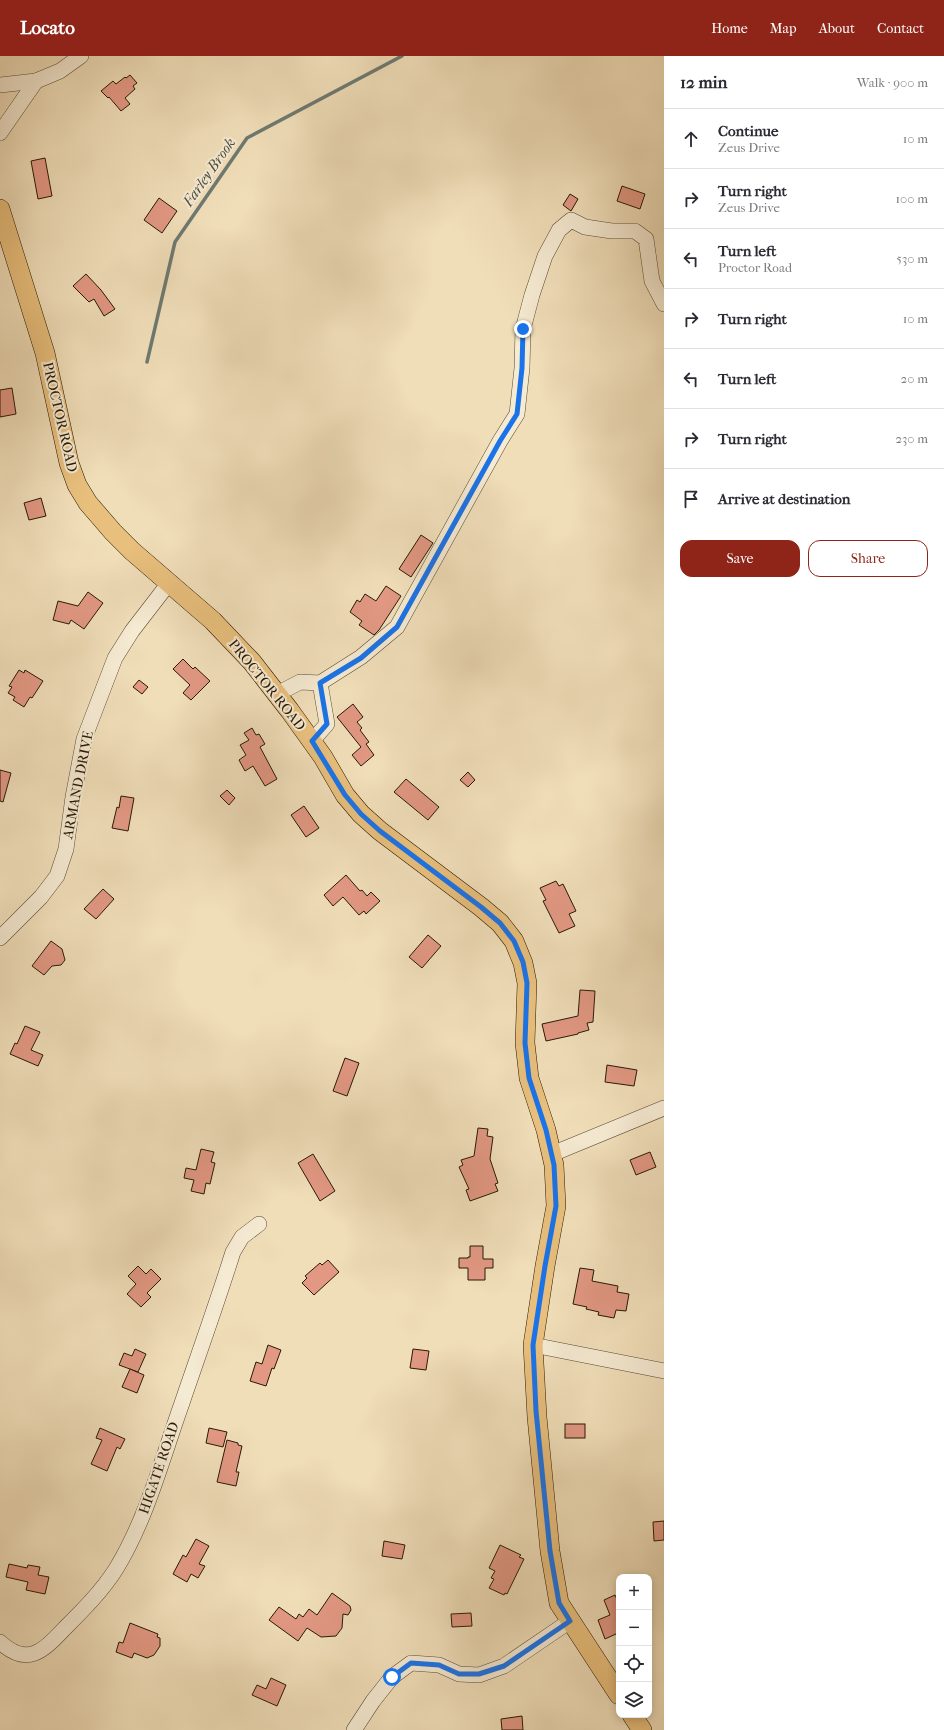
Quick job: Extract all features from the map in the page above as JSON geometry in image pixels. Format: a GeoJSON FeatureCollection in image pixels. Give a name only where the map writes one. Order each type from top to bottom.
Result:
{"type":"FeatureCollection","features":[{"type":"Feature","properties":{"kind":"main road","name":"PROCTOR ROAD"},"geometry":{"type":"LineString","coordinates":[[0,209],[45,353],[69,463],[78,485],[88,503],[113,532],[213,621],[252,662],[312,741],[345,795],[361,814],[380,831],[500,923],[514,941],[523,962],[527,983],[525,1043],[529,1078],[552,1154],[556,1206],[533,1345],[537,1417],[550,1551],[559,1603],[616,1690]]}},
{"type":"Feature","properties":{"kind":"main road"},"geometry":{"type":"LineString","coordinates":[[634,1718],[642,1730]]}},
{"type":"Feature","properties":{"kind":"street"},"geometry":{"type":"LineString","coordinates":[[0,85],[36,81],[60,71],[81,56]]}},
{"type":"Feature","properties":{"kind":"street"},"geometry":{"type":"LineString","coordinates":[[0,133],[36,81]]}},
{"type":"Feature","properties":{"kind":"street"},"geometry":{"type":"LineString","coordinates":[[277,694],[300,682],[320,683],[361,658],[397,627],[500,441],[517,414],[522,368],[523,329],[545,256],[559,230],[571,220],[585,227],[612,231],[635,231],[646,239],[652,281],[664,304]]}},
{"type":"Feature","properties":{"kind":"street","name":"ARMAND DRIVE"},"geometry":{"type":"LineString","coordinates":[[0,938],[41,897],[57,876],[66,849],[73,797],[84,739],[106,679],[115,658],[132,631],[169,583]]}},
{"type":"Feature","properties":{"kind":"street"},"geometry":{"type":"LineString","coordinates":[[312,741],[327,724],[320,683]]}},
{"type":"Feature","properties":{"kind":"street"},"geometry":{"type":"LineString","coordinates":[[552,1154],[664,1108]]}},
{"type":"Feature","properties":{"kind":"street","name":"HIGATE ROAD"},"geometry":{"type":"LineString","coordinates":[[0,1642],[8,1649],[21,1655],[28,1656],[40,1652],[86,1607],[115,1569],[145,1511],[233,1252],[242,1237],[259,1224]]}},
{"type":"Feature","properties":{"kind":"street"},"geometry":{"type":"LineString","coordinates":[[533,1345],[664,1371]]}},
{"type":"Feature","properties":{"kind":"street"},"geometry":{"type":"LineString","coordinates":[[354,1730],[373,1701],[392,1677],[411,1663],[439,1665],[459,1674],[479,1674],[504,1666],[570,1621]]}},
{"type":"Feature","properties":{"kind":"building"},"geometry":{"type":"Polygon","coordinates":[[[130,75],[137,83],[133,86],[135,89],[125,98],[130,104],[121,111],[109,97],[108,98],[101,91],[113,81],[116,84],[130,75]]]}},
{"type":"Feature","properties":{"kind":"building"},"geometry":{"type":"Polygon","coordinates":[[[45,158],[52,196],[38,199],[31,161],[45,158]]]}},
{"type":"Feature","properties":{"kind":"building"},"geometry":{"type":"Polygon","coordinates":[[[622,186],[645,194],[640,209],[617,201],[622,186]]]}},
{"type":"Feature","properties":{"kind":"building"},"geometry":{"type":"Polygon","coordinates":[[[570,194],[578,199],[571,211],[563,205],[570,194]]]}},
{"type":"Feature","properties":{"kind":"building"},"geometry":{"type":"Polygon","coordinates":[[[159,198],[177,211],[162,233],[144,220],[159,198]]]}},
{"type":"Feature","properties":{"kind":"building"},"geometry":{"type":"Polygon","coordinates":[[[86,274],[101,290],[115,309],[104,316],[94,299],[89,302],[73,286],[86,274]]]}},
{"type":"Feature","properties":{"kind":"building"},"geometry":{"type":"Polygon","coordinates":[[[12,388],[16,414],[0,417],[0,390],[12,388]]]}},
{"type":"Feature","properties":{"kind":"building"},"geometry":{"type":"Polygon","coordinates":[[[41,498],[46,516],[29,520],[24,503],[41,498]]]}},
{"type":"Feature","properties":{"kind":"building"},"geometry":{"type":"Polygon","coordinates":[[[421,535],[433,543],[411,577],[399,569],[421,535]]]}},
{"type":"Feature","properties":{"kind":"building"},"geometry":{"type":"Polygon","coordinates":[[[386,586],[401,596],[379,630],[374,635],[359,625],[362,621],[350,612],[357,600],[360,602],[365,594],[376,601],[386,586]]]}},
{"type":"Feature","properties":{"kind":"building"},"geometry":{"type":"Polygon","coordinates":[[[88,592],[103,603],[84,629],[71,620],[69,624],[53,620],[58,601],[78,606],[88,592]]]}},
{"type":"Feature","properties":{"kind":"building"},"geometry":{"type":"Polygon","coordinates":[[[183,659],[193,669],[195,667],[210,681],[191,700],[183,693],[190,685],[173,669],[183,659]]]}},
{"type":"Feature","properties":{"kind":"building"},"geometry":{"type":"Polygon","coordinates":[[[19,670],[24,673],[25,670],[43,681],[24,707],[13,700],[15,697],[8,693],[12,687],[9,686],[19,670]]]}},
{"type":"Feature","properties":{"kind":"building"},"geometry":{"type":"Polygon","coordinates":[[[139,680],[148,687],[142,694],[133,687],[139,680]]]}},
{"type":"Feature","properties":{"kind":"building"},"geometry":{"type":"Polygon","coordinates":[[[353,704],[363,717],[357,722],[362,728],[360,730],[369,742],[366,744],[374,755],[361,766],[352,755],[361,747],[337,717],[353,704]]]}},
{"type":"Feature","properties":{"kind":"building"},"geometry":{"type":"Polygon","coordinates":[[[252,728],[256,735],[259,734],[265,744],[260,747],[277,779],[265,786],[253,766],[245,771],[239,760],[246,755],[240,745],[249,740],[244,733],[252,728]]]}},
{"type":"Feature","properties":{"kind":"building"},"geometry":{"type":"Polygon","coordinates":[[[0,770],[11,773],[3,802],[0,801],[0,770]]]}},
{"type":"Feature","properties":{"kind":"building"},"geometry":{"type":"Polygon","coordinates":[[[468,772],[475,780],[468,787],[460,780],[468,772]]]}},
{"type":"Feature","properties":{"kind":"building"},"geometry":{"type":"Polygon","coordinates":[[[406,779],[439,807],[428,820],[394,792],[406,779]]]}},
{"type":"Feature","properties":{"kind":"building"},"geometry":{"type":"Polygon","coordinates":[[[227,790],[235,798],[229,805],[220,796],[227,790]]]}},
{"type":"Feature","properties":{"kind":"building"},"geometry":{"type":"Polygon","coordinates":[[[121,796],[134,798],[128,831],[112,828],[117,807],[119,808],[121,796]]]}},
{"type":"Feature","properties":{"kind":"building"},"geometry":{"type":"Polygon","coordinates":[[[304,806],[319,828],[306,837],[291,815],[304,806]]]}},
{"type":"Feature","properties":{"kind":"building"},"geometry":{"type":"Polygon","coordinates":[[[346,875],[360,891],[362,890],[367,896],[371,892],[380,901],[366,914],[364,911],[359,915],[343,897],[333,906],[324,895],[346,875]]]}},
{"type":"Feature","properties":{"kind":"building"},"geometry":{"type":"Polygon","coordinates":[[[556,881],[559,886],[563,884],[576,911],[569,914],[575,926],[559,933],[543,901],[546,900],[540,888],[556,881]]]}},
{"type":"Feature","properties":{"kind":"building"},"geometry":{"type":"Polygon","coordinates":[[[103,889],[114,899],[96,919],[84,909],[103,889]]]}},
{"type":"Feature","properties":{"kind":"building"},"geometry":{"type":"Polygon","coordinates":[[[428,935],[441,946],[422,968],[409,957],[428,935]]]}},
{"type":"Feature","properties":{"kind":"building"},"geometry":{"type":"Polygon","coordinates":[[[51,941],[62,949],[65,960],[61,965],[52,966],[44,975],[32,966],[51,941]]]}},
{"type":"Feature","properties":{"kind":"building"},"geometry":{"type":"Polygon","coordinates":[[[580,990],[595,991],[593,1022],[587,1023],[589,1030],[546,1041],[542,1024],[578,1016],[580,990]]]}},
{"type":"Feature","properties":{"kind":"building"},"geometry":{"type":"Polygon","coordinates":[[[25,1026],[40,1032],[31,1050],[43,1055],[38,1066],[10,1054],[15,1043],[17,1044],[25,1026]]]}},
{"type":"Feature","properties":{"kind":"building"},"geometry":{"type":"Polygon","coordinates":[[[345,1058],[359,1063],[347,1096],[333,1091],[345,1058]]]}},
{"type":"Feature","properties":{"kind":"building"},"geometry":{"type":"Polygon","coordinates":[[[607,1065],[637,1070],[634,1086],[605,1082],[607,1065]]]}},
{"type":"Feature","properties":{"kind":"building"},"geometry":{"type":"Polygon","coordinates":[[[478,1128],[488,1129],[487,1136],[493,1137],[490,1159],[498,1183],[495,1184],[498,1191],[470,1201],[466,1190],[469,1189],[459,1167],[463,1165],[461,1160],[474,1156],[478,1128]]]}},
{"type":"Feature","properties":{"kind":"building"},"geometry":{"type":"Polygon","coordinates":[[[201,1149],[214,1152],[211,1162],[215,1163],[210,1184],[206,1183],[204,1194],[191,1191],[194,1180],[184,1178],[186,1168],[196,1170],[201,1149]]]}},
{"type":"Feature","properties":{"kind":"building"},"geometry":{"type":"Polygon","coordinates":[[[650,1152],[656,1167],[636,1175],[630,1160],[650,1152]]]}},
{"type":"Feature","properties":{"kind":"building"},"geometry":{"type":"Polygon","coordinates":[[[313,1154],[335,1191],[320,1201],[298,1163],[313,1154]]]}},
{"type":"Feature","properties":{"kind":"building"},"geometry":{"type":"Polygon","coordinates":[[[470,1246],[483,1246],[483,1259],[493,1259],[493,1268],[485,1268],[485,1280],[468,1280],[468,1268],[459,1268],[459,1258],[470,1257],[470,1246]]]}},
{"type":"Feature","properties":{"kind":"building"},"geometry":{"type":"Polygon","coordinates":[[[328,1260],[339,1272],[314,1295],[302,1283],[307,1278],[305,1276],[320,1263],[322,1265],[328,1260]]]}},
{"type":"Feature","properties":{"kind":"building"},"geometry":{"type":"Polygon","coordinates":[[[138,1266],[146,1274],[151,1269],[161,1279],[147,1293],[151,1297],[141,1307],[127,1294],[136,1284],[128,1276],[138,1266]]]}},
{"type":"Feature","properties":{"kind":"building"},"geometry":{"type":"Polygon","coordinates":[[[580,1268],[594,1270],[592,1281],[618,1286],[617,1292],[629,1294],[626,1311],[616,1310],[614,1318],[598,1315],[599,1312],[586,1309],[587,1307],[573,1304],[580,1268]]]}},
{"type":"Feature","properties":{"kind":"building"},"geometry":{"type":"Polygon","coordinates":[[[268,1345],[281,1350],[274,1369],[272,1368],[266,1386],[250,1381],[256,1362],[262,1364],[268,1345]]]}},
{"type":"Feature","properties":{"kind":"building"},"geometry":{"type":"Polygon","coordinates":[[[135,1349],[146,1354],[138,1372],[119,1365],[124,1353],[132,1356],[135,1349]]]}},
{"type":"Feature","properties":{"kind":"building"},"geometry":{"type":"Polygon","coordinates":[[[413,1349],[429,1351],[426,1370],[410,1368],[413,1349]]]}},
{"type":"Feature","properties":{"kind":"building"},"geometry":{"type":"Polygon","coordinates":[[[130,1369],[144,1375],[137,1393],[122,1387],[130,1369]]]}},
{"type":"Feature","properties":{"kind":"building"},"geometry":{"type":"Polygon","coordinates":[[[565,1424],[585,1424],[585,1438],[565,1438],[565,1424]]]}},
{"type":"Feature","properties":{"kind":"building"},"geometry":{"type":"Polygon","coordinates":[[[100,1428],[125,1439],[120,1449],[117,1447],[107,1471],[91,1464],[102,1440],[96,1438],[100,1428]]]}},
{"type":"Feature","properties":{"kind":"building"},"geometry":{"type":"Polygon","coordinates":[[[209,1428],[227,1432],[223,1447],[206,1443],[209,1428]]]}},
{"type":"Feature","properties":{"kind":"building"},"geometry":{"type":"Polygon","coordinates":[[[227,1440],[238,1443],[238,1445],[242,1446],[236,1472],[239,1472],[236,1486],[217,1482],[227,1440]]]}},
{"type":"Feature","properties":{"kind":"building"},"geometry":{"type":"Polygon","coordinates":[[[664,1521],[664,1540],[654,1541],[653,1522],[664,1521]]]}},
{"type":"Feature","properties":{"kind":"building"},"geometry":{"type":"Polygon","coordinates":[[[196,1539],[209,1546],[199,1564],[205,1566],[198,1578],[191,1574],[187,1582],[173,1574],[183,1555],[186,1557],[196,1539]]]}},
{"type":"Feature","properties":{"kind":"building"},"geometry":{"type":"Polygon","coordinates":[[[384,1541],[405,1545],[402,1559],[382,1556],[384,1541]]]}},
{"type":"Feature","properties":{"kind":"building"},"geometry":{"type":"Polygon","coordinates":[[[500,1545],[521,1555],[519,1557],[524,1559],[507,1594],[505,1593],[504,1595],[489,1588],[494,1579],[491,1578],[495,1571],[489,1568],[500,1545]]]}},
{"type":"Feature","properties":{"kind":"building"},"geometry":{"type":"Polygon","coordinates":[[[9,1564],[27,1568],[28,1565],[40,1567],[38,1575],[49,1577],[45,1594],[26,1590],[28,1582],[6,1577],[9,1564]]]}},
{"type":"Feature","properties":{"kind":"building"},"geometry":{"type":"Polygon","coordinates":[[[332,1593],[350,1606],[351,1610],[348,1615],[343,1614],[342,1628],[336,1636],[321,1637],[307,1628],[298,1641],[269,1620],[279,1607],[296,1619],[299,1614],[303,1617],[309,1609],[317,1615],[332,1593]]]}},
{"type":"Feature","properties":{"kind":"building"},"geometry":{"type":"Polygon","coordinates":[[[615,1595],[616,1597],[616,1634],[605,1639],[598,1620],[610,1615],[604,1600],[615,1595]]]}},
{"type":"Feature","properties":{"kind":"building"},"geometry":{"type":"Polygon","coordinates":[[[471,1613],[472,1626],[452,1627],[451,1614],[471,1613]]]}},
{"type":"Feature","properties":{"kind":"building"},"geometry":{"type":"Polygon","coordinates":[[[130,1623],[158,1634],[157,1637],[160,1638],[160,1646],[154,1655],[147,1658],[134,1653],[132,1658],[116,1652],[119,1642],[123,1643],[130,1623]]]}},
{"type":"Feature","properties":{"kind":"building"},"geometry":{"type":"Polygon","coordinates":[[[271,1678],[286,1685],[277,1706],[252,1695],[257,1685],[266,1689],[271,1678]]]}},
{"type":"Feature","properties":{"kind":"building"},"geometry":{"type":"Polygon","coordinates":[[[522,1716],[523,1730],[502,1730],[501,1719],[522,1716]]]}},
{"type":"Feature","properties":{"kind":"waterway","name":"Farley Brook"},"geometry":{"type":"LineString","coordinates":[[147,362],[175,242],[247,138],[402,56]]}},
{"type":"Feature","properties":{"kind":"route"},"geometry":{"type":"LineString","coordinates":[[392,1677],[411,1663],[439,1665],[459,1674],[479,1674],[504,1666],[570,1621],[559,1603],[550,1551],[536,1411],[533,1345],[556,1206],[554,1165],[546,1130],[529,1078],[525,1043],[526,972],[514,941],[500,923],[380,831],[361,814],[345,795],[312,741],[327,724],[320,683],[361,658],[397,627],[416,590],[500,441],[517,414],[522,368],[523,329]]}}]}
